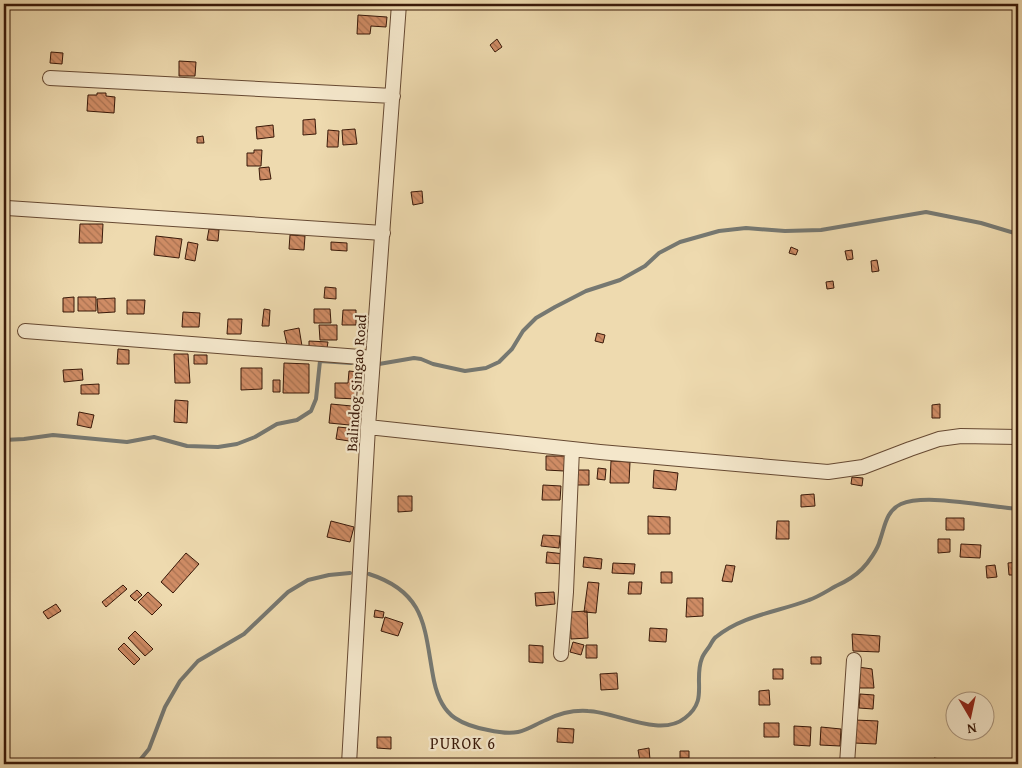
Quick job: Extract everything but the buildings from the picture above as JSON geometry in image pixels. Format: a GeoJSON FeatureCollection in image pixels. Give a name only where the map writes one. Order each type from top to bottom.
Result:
{"type":"FeatureCollection","features":[{"type":"Feature","properties":{"kind":"street","name":"Balindog-Singao Road"},"geometry":{"type":"LineString","coordinates":[[349,764],[368,427],[399,4]]}},
{"type":"Feature","properties":{"kind":"street"},"geometry":{"type":"LineString","coordinates":[[50,78],[393,96]]}},
{"type":"Feature","properties":{"kind":"street"},"geometry":{"type":"LineString","coordinates":[[7,208],[383,233]]}},
{"type":"Feature","properties":{"kind":"street"},"geometry":{"type":"LineString","coordinates":[[25,331],[373,358]]}},
{"type":"Feature","properties":{"kind":"street"},"geometry":{"type":"LineString","coordinates":[[368,427],[572,449],[828,472],[863,467],[939,439],[962,436],[1018,437]]}},
{"type":"Feature","properties":{"kind":"street"},"geometry":{"type":"LineString","coordinates":[[561,654],[566,592],[572,449]]}},
{"type":"Feature","properties":{"kind":"street"},"geometry":{"type":"LineString","coordinates":[[847,764],[854,660]]}},
{"type":"Feature","properties":{"kind":"waterway"},"geometry":{"type":"LineString","coordinates":[[379,364],[414,358],[465,371],[486,368],[499,362],[512,349],[523,331],[536,318],[586,291],[620,280],[645,266],[659,253],[680,242],[719,231],[746,228],[785,231],[821,230],[926,212],[981,223],[1018,234]]}},
{"type":"Feature","properties":{"kind":"waterway"},"geometry":{"type":"LineString","coordinates":[[4,440],[53,435],[127,442],[154,437],[187,446],[218,447],[237,444],[255,437],[277,424],[297,420],[311,411],[316,399],[320,361],[351,363]]}},
{"type":"Feature","properties":{"kind":"waterway"},"geometry":{"type":"LineString","coordinates":[[369,574],[388,582],[403,592],[413,603],[425,630],[434,681],[439,697],[447,711],[459,720],[471,726],[503,733],[514,733],[561,714],[583,711],[599,712],[651,725],[663,725],[675,723],[685,718],[697,704],[702,658],[715,638],[726,630],[749,619],[816,597],[853,576],[862,569],[872,556],[879,544],[887,519],[896,507],[912,501],[941,500],[1018,509]]}},
{"type":"Feature","properties":{"kind":"waterway"},"geometry":{"type":"LineString","coordinates":[[129,764],[140,760],[149,749],[165,707],[180,681],[198,661],[244,634],[288,592],[308,580],[350,573]]}},
{"type":"Feature","properties":{"kind":"district","name":"PUROK 6"},"geometry":{"type":"Point","coordinates":[463,743]}}]}
